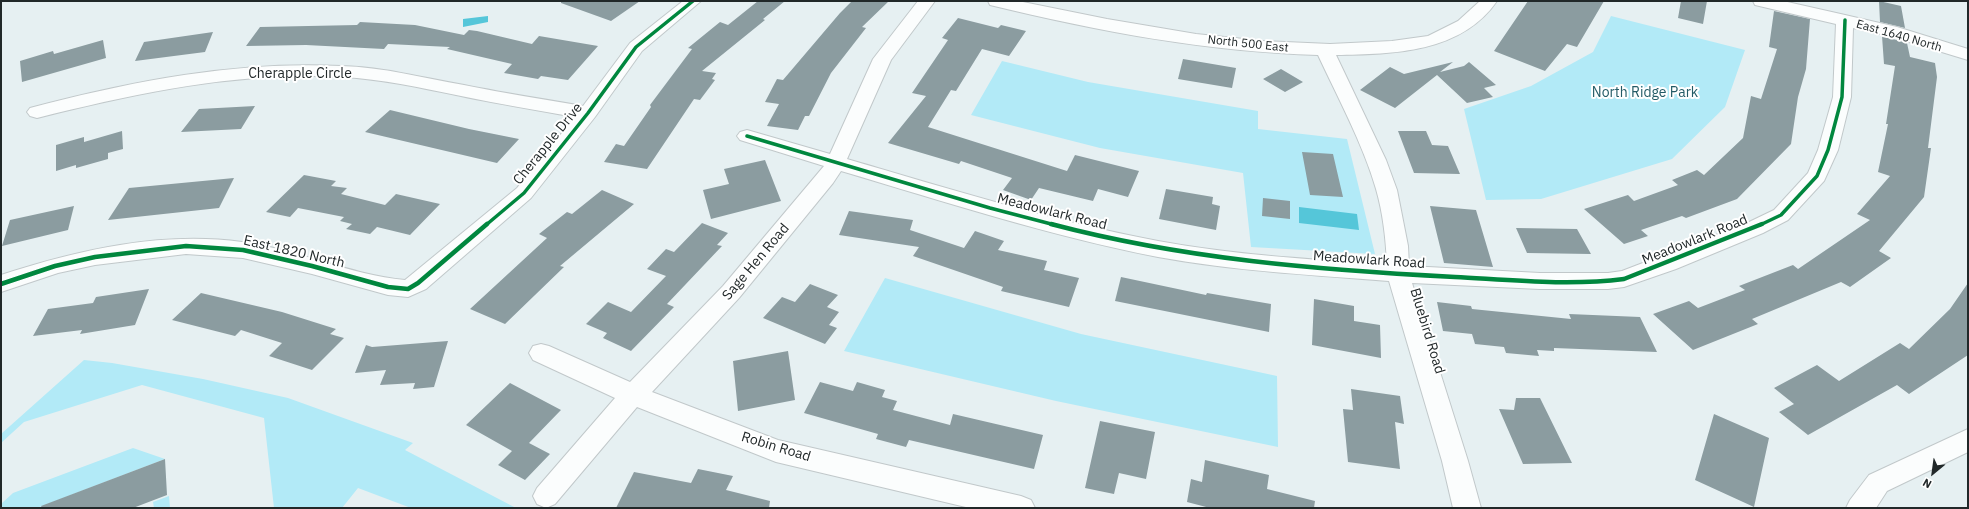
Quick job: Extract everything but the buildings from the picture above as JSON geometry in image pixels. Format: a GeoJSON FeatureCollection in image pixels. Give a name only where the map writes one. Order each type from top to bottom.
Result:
{"type":"FeatureCollection","features":[{"type":"Feature","properties":{"kind":"street","name":"Cherapple Drive"},"geometry":{"type":"LineString","coordinates":[[408,289],[418,283],[524,193],[588,113],[636,47],[693,1]]}},
{"type":"Feature","properties":{"kind":"street","name":"Sage Hen Road"},"geometry":{"type":"LineString","coordinates":[[546,496],[634,395],[731,292],[826,178],[836,162],[882,59],[927,1]]}},
{"type":"Feature","properties":{"kind":"street","name":"North 500 East"},"geometry":{"type":"LineString","coordinates":[[996,1],[1070,18],[1215,42],[1278,49],[1325,50],[1400,47],[1433,40],[1462,26],[1479,12],[1489,1]]}},
{"type":"Feature","properties":{"kind":"street","name":"East 1640 North"},"geometry":{"type":"LineString","coordinates":[[1761,1],[1891,31],[1968,55]]}},
{"type":"Feature","properties":{"kind":"street","name":"Meadowlark Road"},"geometry":{"type":"LineString","coordinates":[[747,136],[990,208],[1084,233],[1159,249],[1252,262],[1398,274],[1577,282],[1624,279],[1755,228],[1781,215],[1817,176],[1830,144],[1842,97],[1845,20]]}},
{"type":"Feature","properties":{"kind":"street","name":"Bluebird Road"},"geometry":{"type":"LineString","coordinates":[[1325,50],[1376,160],[1387,190],[1397,246],[1398,274],[1455,461],[1467,508]]}},
{"type":"Feature","properties":{"kind":"street","name":"Cherapple Circle"},"geometry":{"type":"LineString","coordinates":[[37,112],[114,92],[190,79],[268,72],[342,71],[392,77],[498,98],[588,113]]}},
{"type":"Feature","properties":{"kind":"street","name":"East 1820 North"},"geometry":{"type":"LineString","coordinates":[[1,284],[55,266],[126,253],[186,246],[243,250],[312,266],[388,287],[408,289]]}},
{"type":"Feature","properties":{"kind":"street","name":"Robin Road"},"geometry":{"type":"LineString","coordinates":[[541,353],[634,395],[776,451],[1021,508]]}},
{"type":"Feature","properties":{"kind":"street"},"geometry":{"type":"LineString","coordinates":[[1860,508],[1878,483],[1968,440]]}},
{"type":"Feature","properties":{"kind":"green space","name":"North Ridge Park"},"geometry":{"type":"Polygon","coordinates":[[[1611,16],[1745,50],[1725,107],[1672,159],[1541,199],[1486,200],[1464,109],[1531,86],[1593,52],[1611,16]]]}},
{"type":"Feature","properties":{"kind":"green space"},"geometry":{"type":"Polygon","coordinates":[[[1002,61],[1088,82],[1258,111],[1258,129],[1347,139],[1375,254],[1251,247],[1243,173],[1100,148],[971,115],[1002,61]]]}},
{"type":"Feature","properties":{"kind":"green space"},"geometry":{"type":"Polygon","coordinates":[[[885,278],[1081,334],[1277,376],[1278,447],[1056,401],[844,351],[885,278]]]}},
{"type":"Feature","properties":{"kind":"green space"},"geometry":{"type":"Polygon","coordinates":[[[84,360],[112,363],[203,379],[288,398],[413,443],[405,450],[516,508],[411,508],[358,488],[342,508],[274,508],[264,418],[142,385],[24,422],[1,443],[1,434],[84,360]]]}},
{"type":"Feature","properties":{"kind":"green space"},"geometry":{"type":"Polygon","coordinates":[[[133,448],[165,459],[37,508],[1,508],[1,504],[13,493],[133,448]]]}},
{"type":"Feature","properties":{"kind":"green space"},"geometry":{"type":"Polygon","coordinates":[[[169,496],[170,508],[154,508],[153,502],[169,496]]]}},
{"type":"Feature","properties":{"kind":"water"},"geometry":{"type":"Polygon","coordinates":[[[488,16],[488,22],[463,27],[463,19],[488,16]]]}},
{"type":"Feature","properties":{"kind":"water"},"geometry":{"type":"Polygon","coordinates":[[[1299,207],[1357,214],[1359,230],[1299,223],[1299,207]]]}},
{"type":"Feature","properties":{"kind":"cycle path"},"geometry":{"type":"LineString","coordinates":[[1,284],[55,266],[95,257],[186,246],[243,250],[312,266],[388,287],[408,289],[418,283],[524,193],[588,113],[636,47],[693,1]]}},
{"type":"Feature","properties":{"kind":"cycle path"},"geometry":{"type":"LineString","coordinates":[[747,136],[990,208],[1084,233],[1159,249],[1252,262],[1398,274],[1540,281],[1608,281],[1624,279],[1668,263],[1755,228],[1781,215],[1817,176],[1828,150],[1842,97],[1845,20]]}}]}
